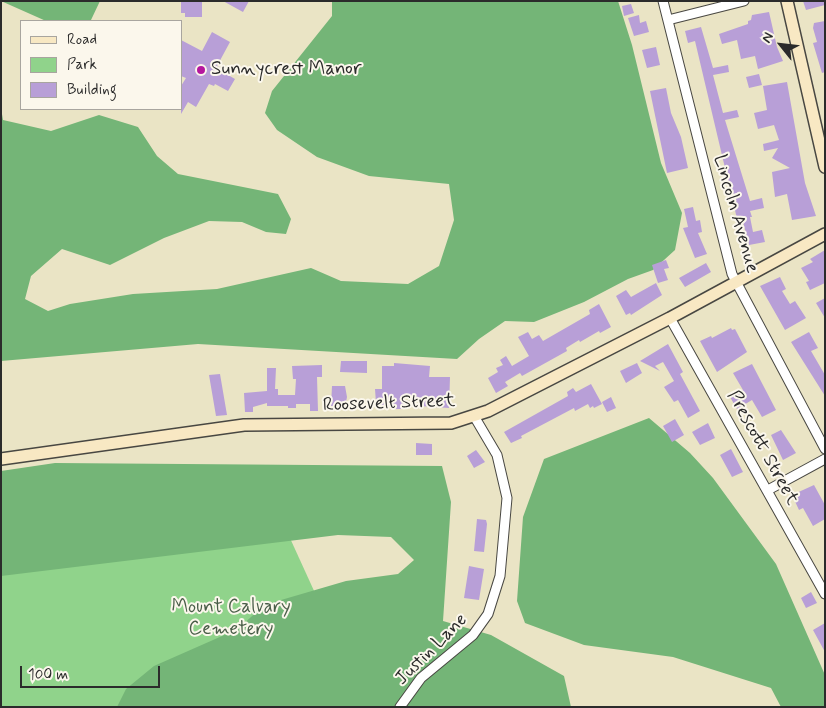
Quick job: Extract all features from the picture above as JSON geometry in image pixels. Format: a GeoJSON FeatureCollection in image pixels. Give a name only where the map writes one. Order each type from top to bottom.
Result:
{"type":"FeatureCollection","features":[{"type":"Feature","properties":{"kind":"street","name":"Lincoln Avenue"},"geometry":{"type":"LineString","coordinates":[[663,1],[728,263],[736,283],[825,449]]}},
{"type":"Feature","properties":{"kind":"street"},"geometry":{"type":"LineString","coordinates":[[668,20],[744,1]]}},
{"type":"Feature","properties":{"kind":"street"},"geometry":{"type":"LineString","coordinates":[[787,1],[825,167]]}},
{"type":"Feature","properties":{"kind":"street","name":"Roosevelt Street"},"geometry":{"type":"LineString","coordinates":[[1,460],[244,425],[451,423],[488,411],[670,318],[825,234]]}},
{"type":"Feature","properties":{"kind":"street","name":"Prescott Street"},"geometry":{"type":"LineString","coordinates":[[670,318],[825,594]]}},
{"type":"Feature","properties":{"kind":"street","name":"Justin Lane"},"geometry":{"type":"LineString","coordinates":[[400,707],[421,678],[473,635],[488,614],[500,576],[507,498],[497,455],[474,416]]}},
{"type":"Feature","properties":{"kind":"street"},"geometry":{"type":"LineString","coordinates":[[768,490],[825,459]]}},
{"type":"Feature","properties":{"kind":"green space"},"geometry":{"type":"Polygon","coordinates":[[[1,1],[100,1],[91,20],[44,20],[1,1]]]}},
{"type":"Feature","properties":{"kind":"green space"},"geometry":{"type":"Polygon","coordinates":[[[332,1],[618,1],[632,45],[661,163],[682,213],[675,250],[653,270],[628,279],[584,302],[534,322],[505,321],[479,339],[457,359],[198,344],[1,361],[1,108],[3,120],[51,131],[99,115],[138,127],[157,156],[178,174],[278,194],[291,219],[286,234],[266,232],[242,222],[209,221],[164,238],[110,265],[62,249],[31,276],[25,299],[48,311],[70,304],[133,294],[217,289],[311,268],[341,281],[408,284],[439,266],[454,220],[449,184],[369,176],[317,157],[277,130],[265,113],[272,91],[332,16],[332,1]]]}},
{"type":"Feature","properties":{"kind":"green space"},"geometry":{"type":"Polygon","coordinates":[[[649,418],[690,453],[713,478],[776,564],[825,675],[825,707],[781,707],[771,688],[673,657],[584,645],[525,623],[517,601],[523,517],[544,459],[649,418]]]}},
{"type":"Feature","properties":{"kind":"green space"},"geometry":{"type":"Polygon","coordinates":[[[55,463],[442,466],[451,502],[443,621],[491,635],[564,676],[571,707],[117,707],[126,689],[154,666],[238,629],[264,605],[346,581],[398,574],[414,560],[391,537],[338,535],[1,576],[1,471],[55,463]]]}},
{"type":"Feature","properties":{"kind":"green space","name":"Mount Calvary Cemetery"},"geometry":{"type":"Polygon","coordinates":[[[284,525],[367,707],[1,707],[1,560],[284,525]]]}},
{"type":"Feature","properties":{"kind":"building"},"geometry":{"type":"Polygon","coordinates":[[[181,1],[202,1],[202,17],[185,17],[185,13],[181,13],[181,1]]]}},
{"type":"Feature","properties":{"kind":"building"},"geometry":{"type":"Polygon","coordinates":[[[223,1],[249,1],[243,12],[223,1]]]}},
{"type":"Feature","properties":{"kind":"building"},"geometry":{"type":"Polygon","coordinates":[[[803,1],[825,1],[825,5],[806,10],[803,1]]]}},
{"type":"Feature","properties":{"kind":"building"},"geometry":{"type":"Polygon","coordinates":[[[631,4],[634,13],[624,16],[622,6],[631,4]]]}},
{"type":"Feature","properties":{"kind":"building"},"geometry":{"type":"Polygon","coordinates":[[[769,12],[777,47],[783,61],[758,69],[755,56],[741,59],[737,40],[722,44],[719,34],[748,24],[752,15],[769,12]]]}},
{"type":"Feature","properties":{"kind":"building"},"geometry":{"type":"Polygon","coordinates":[[[639,15],[640,23],[646,21],[649,32],[634,36],[628,18],[639,15]]]}},
{"type":"Feature","properties":{"kind":"building"},"geometry":{"type":"Polygon","coordinates":[[[825,21],[825,72],[822,73],[813,43],[817,42],[813,28],[814,23],[825,21]]]}},
{"type":"Feature","properties":{"kind":"building"},"geometry":{"type":"Polygon","coordinates":[[[701,27],[713,68],[728,65],[729,72],[713,75],[723,113],[737,110],[739,117],[725,120],[750,201],[762,198],[764,208],[750,211],[752,217],[750,217],[753,232],[762,230],[765,242],[749,245],[743,222],[738,223],[695,41],[688,43],[685,31],[701,27]]]}},
{"type":"Feature","properties":{"kind":"building","name":"Sunnycrest Manor"},"geometry":{"type":"Polygon","coordinates":[[[212,32],[230,42],[217,66],[222,69],[221,71],[235,79],[228,91],[215,84],[214,86],[209,84],[196,107],[188,102],[181,114],[182,84],[186,78],[182,76],[182,41],[202,51],[212,32]]]}},
{"type":"Feature","properties":{"kind":"building"},"geometry":{"type":"Polygon","coordinates":[[[656,47],[660,65],[647,68],[642,50],[656,47]]]}},
{"type":"Feature","properties":{"kind":"building"},"geometry":{"type":"Polygon","coordinates":[[[759,74],[762,85],[749,88],[746,77],[759,74]]]}},
{"type":"Feature","properties":{"kind":"building"},"geometry":{"type":"Polygon","coordinates":[[[787,82],[805,183],[816,216],[792,220],[787,194],[775,197],[772,172],[790,168],[772,158],[778,148],[764,151],[763,144],[779,140],[774,125],[758,129],[754,113],[767,110],[763,86],[787,82]]]}},
{"type":"Feature","properties":{"kind":"building"},"geometry":{"type":"Polygon","coordinates":[[[666,88],[671,113],[681,137],[688,168],[667,173],[650,91],[666,88]]]}},
{"type":"Feature","properties":{"kind":"building"},"geometry":{"type":"Polygon","coordinates":[[[693,207],[696,221],[700,220],[702,232],[698,233],[707,254],[695,258],[683,228],[688,227],[684,209],[693,207]]]}},
{"type":"Feature","properties":{"kind":"building"},"geometry":{"type":"Polygon","coordinates":[[[825,250],[825,283],[810,290],[806,282],[809,281],[801,268],[813,262],[810,259],[825,250]]]}},
{"type":"Feature","properties":{"kind":"building"},"geometry":{"type":"Polygon","coordinates":[[[666,260],[669,268],[664,269],[668,280],[658,283],[652,265],[666,260]]]}},
{"type":"Feature","properties":{"kind":"building"},"geometry":{"type":"Polygon","coordinates":[[[706,263],[711,272],[685,287],[679,278],[706,263]]]}},
{"type":"Feature","properties":{"kind":"building"},"geometry":{"type":"Polygon","coordinates":[[[780,277],[786,289],[782,291],[790,304],[795,301],[806,318],[785,330],[760,286],[780,277]]]}},
{"type":"Feature","properties":{"kind":"building"},"geometry":{"type":"Polygon","coordinates":[[[656,283],[662,295],[631,315],[630,313],[626,315],[616,296],[626,290],[631,297],[656,283]]]}},
{"type":"Feature","properties":{"kind":"building"},"geometry":{"type":"Polygon","coordinates":[[[825,298],[825,318],[816,303],[825,298]]]}},
{"type":"Feature","properties":{"kind":"building"},"geometry":{"type":"Polygon","coordinates":[[[599,304],[611,327],[600,333],[599,331],[580,342],[579,340],[566,348],[567,351],[522,376],[520,373],[505,382],[508,386],[496,393],[488,378],[498,372],[496,368],[503,365],[500,360],[506,356],[512,366],[529,356],[518,337],[528,332],[532,339],[539,335],[543,341],[590,314],[589,310],[599,304]]]}},
{"type":"Feature","properties":{"kind":"building"},"geometry":{"type":"Polygon","coordinates":[[[731,328],[732,330],[735,329],[747,352],[717,372],[700,341],[711,336],[712,338],[731,328]]]}},
{"type":"Feature","properties":{"kind":"building"},"geometry":{"type":"Polygon","coordinates":[[[809,332],[818,348],[811,351],[825,375],[825,396],[791,342],[809,332]]]}},
{"type":"Feature","properties":{"kind":"building"},"geometry":{"type":"Polygon","coordinates":[[[668,344],[683,372],[680,374],[700,411],[688,418],[678,400],[674,402],[664,387],[674,381],[663,362],[655,366],[660,371],[640,361],[668,344]]]}},
{"type":"Feature","properties":{"kind":"building"},"geometry":{"type":"Polygon","coordinates":[[[341,361],[367,361],[367,373],[340,372],[341,361]]]}},
{"type":"Feature","properties":{"kind":"building"},"geometry":{"type":"Polygon","coordinates":[[[394,363],[430,366],[429,377],[450,377],[449,408],[420,406],[419,398],[404,398],[405,409],[395,409],[395,405],[378,406],[375,389],[382,389],[382,366],[394,366],[394,363]]]}},
{"type":"Feature","properties":{"kind":"building"},"geometry":{"type":"Polygon","coordinates":[[[637,363],[642,373],[626,383],[620,371],[637,363]]]}},
{"type":"Feature","properties":{"kind":"building"},"geometry":{"type":"Polygon","coordinates":[[[752,364],[776,410],[762,417],[752,400],[737,409],[730,397],[743,390],[733,373],[752,364]]]}},
{"type":"Feature","properties":{"kind":"building"},"geometry":{"type":"Polygon","coordinates":[[[322,365],[322,377],[317,377],[318,411],[310,411],[310,404],[296,404],[296,408],[288,408],[288,406],[267,406],[267,403],[253,407],[253,412],[245,412],[244,393],[267,391],[267,368],[276,368],[275,389],[278,389],[278,395],[295,395],[296,379],[293,379],[292,366],[322,365]]]}},
{"type":"Feature","properties":{"kind":"building"},"geometry":{"type":"Polygon","coordinates":[[[220,374],[227,415],[216,416],[209,375],[220,374]]]}},
{"type":"Feature","properties":{"kind":"building"},"geometry":{"type":"Polygon","coordinates":[[[591,384],[602,404],[590,408],[588,404],[575,411],[574,408],[511,443],[504,432],[568,396],[567,392],[573,388],[576,392],[591,384]]]}},
{"type":"Feature","properties":{"kind":"building"},"geometry":{"type":"Polygon","coordinates":[[[332,386],[345,386],[346,402],[341,402],[340,406],[331,406],[332,386]]]}},
{"type":"Feature","properties":{"kind":"building"},"geometry":{"type":"Polygon","coordinates":[[[611,397],[616,408],[607,412],[602,402],[611,397]]]}},
{"type":"Feature","properties":{"kind":"building"},"geometry":{"type":"Polygon","coordinates":[[[675,419],[684,435],[672,442],[663,426],[675,419]]]}},
{"type":"Feature","properties":{"kind":"building"},"geometry":{"type":"Polygon","coordinates":[[[708,423],[715,438],[700,445],[692,432],[708,423]]]}},
{"type":"Feature","properties":{"kind":"building"},"geometry":{"type":"Polygon","coordinates":[[[781,430],[796,453],[783,460],[771,435],[781,430]]]}},
{"type":"Feature","properties":{"kind":"building"},"geometry":{"type":"Polygon","coordinates":[[[416,443],[432,444],[432,455],[416,455],[416,443]]]}},
{"type":"Feature","properties":{"kind":"building"},"geometry":{"type":"Polygon","coordinates":[[[731,449],[743,472],[732,477],[720,455],[731,449]]]}},
{"type":"Feature","properties":{"kind":"building"},"geometry":{"type":"Polygon","coordinates":[[[476,450],[485,462],[474,468],[467,456],[476,450]]]}},
{"type":"Feature","properties":{"kind":"building"},"geometry":{"type":"Polygon","coordinates":[[[814,485],[825,505],[825,519],[813,526],[803,508],[799,510],[792,495],[814,485]]]}},
{"type":"Feature","properties":{"kind":"building"},"geometry":{"type":"Polygon","coordinates":[[[477,519],[486,520],[487,524],[484,552],[474,551],[477,519]]]}},
{"type":"Feature","properties":{"kind":"building"},"geometry":{"type":"Polygon","coordinates":[[[469,566],[484,569],[479,600],[464,598],[469,566]]]}},
{"type":"Feature","properties":{"kind":"building"},"geometry":{"type":"Polygon","coordinates":[[[811,592],[817,603],[806,608],[801,598],[811,592]]]}},
{"type":"Feature","properties":{"kind":"building"},"geometry":{"type":"Polygon","coordinates":[[[825,623],[825,652],[813,630],[825,623]]]}},
{"type":"Feature","properties":{"kind":"place","name":"Sunnycrest Manor"},"geometry":{"type":"Point","coordinates":[201,70]}}]}
